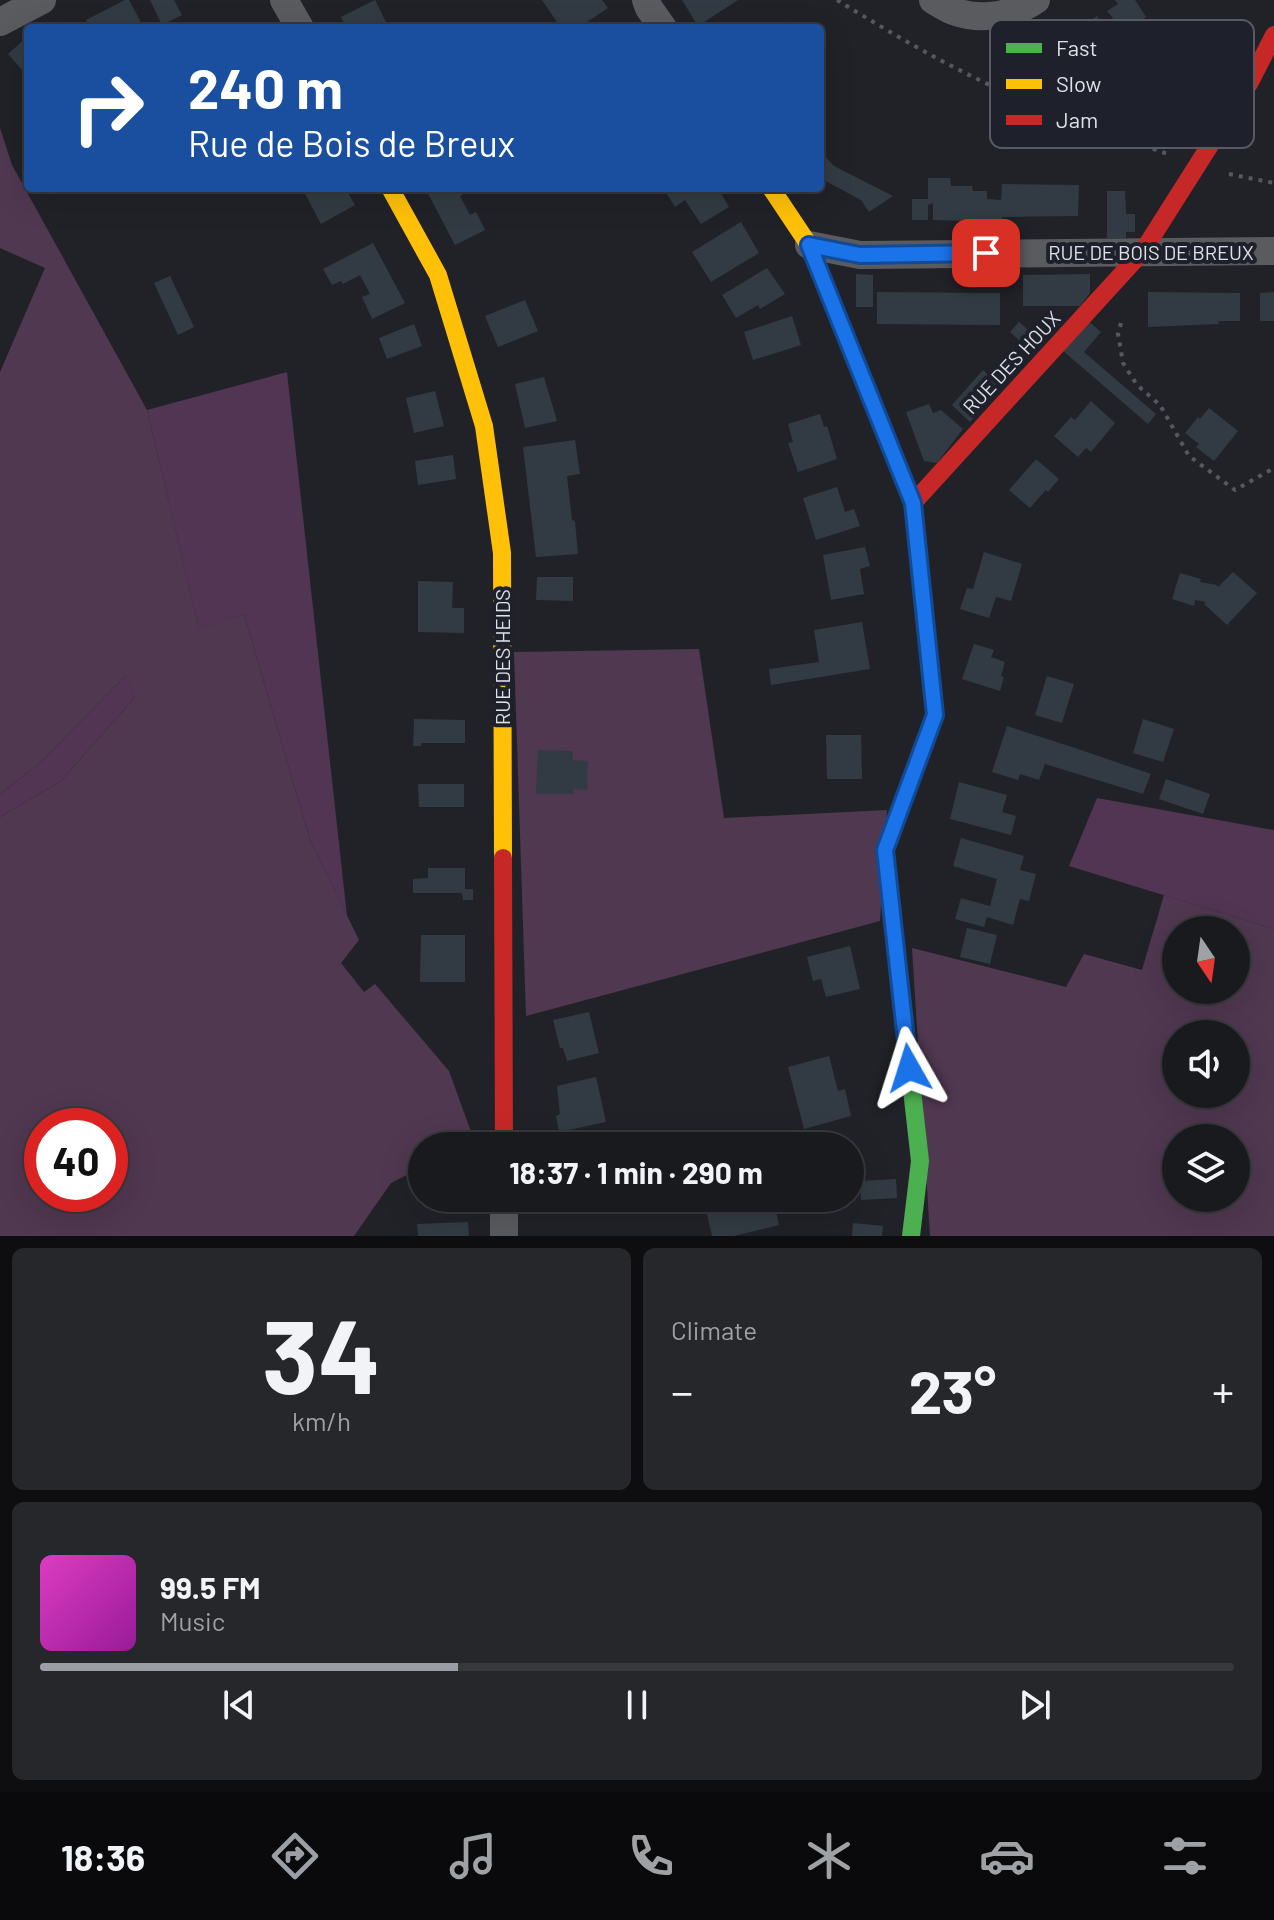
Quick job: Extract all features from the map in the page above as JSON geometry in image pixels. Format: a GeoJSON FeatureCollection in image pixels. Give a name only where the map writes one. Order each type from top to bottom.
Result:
{"type":"FeatureCollection","features":[{"type":"Feature","properties":{"kind":"street"},"geometry":{"type":"LineString","coordinates":[[0,22],[42,0]]}},
{"type":"Feature","properties":{"kind":"street"},"geometry":{"type":"LineString","coordinates":[[284,0],[298,24]]}},
{"type":"Feature","properties":{"kind":"street"},"geometry":{"type":"LineString","coordinates":[[646,0],[661,24]]}},
{"type":"Feature","properties":{"kind":"street"},"geometry":{"type":"LineString","coordinates":[[933,0],[956,12],[991,16],[1023,9],[1036,0]]}},
{"type":"Feature","properties":{"kind":"street","name":"RUE DES HOUX"},"geometry":{"type":"LineString","coordinates":[[1254,74],[1274,35]]}},
{"type":"Feature","properties":{"kind":"street","name":"RUE DES HOUX"},"geometry":{"type":"LineString","coordinates":[[913,503],[1143,251],[1208,148]]}},
{"type":"Feature","properties":{"kind":"street","name":"RUE DES HEIDS"},"geometry":{"type":"LineString","coordinates":[[392,192],[438,275],[484,426],[502,553],[504,1132]]}},
{"type":"Feature","properties":{"kind":"street"},"geometry":{"type":"LineString","coordinates":[[774,192],[809,245],[913,503],[935,715],[885,850],[920,1161],[911,1236]]}},
{"type":"Feature","properties":{"kind":"street","name":"RUE DE BOIS DE BREUX"},"geometry":{"type":"LineString","coordinates":[[809,245],[860,255],[1274,251]]}},
{"type":"Feature","properties":{"kind":"street"},"geometry":{"type":"LineString","coordinates":[[504,1212],[504,1236]]}},
{"type":"Feature","properties":{"kind":"path"},"geometry":{"type":"LineString","coordinates":[[837,0],[918,49],[990,85]]}},
{"type":"Feature","properties":{"kind":"path"},"geometry":{"type":"LineString","coordinates":[[1151,148],[1171,155]]}},
{"type":"Feature","properties":{"kind":"path"},"geometry":{"type":"LineString","coordinates":[[1229,174],[1274,183]]}},
{"type":"Feature","properties":{"kind":"path"},"geometry":{"type":"LineString","coordinates":[[1123,319],[1118,334],[1123,363],[1137,385],[1160,405],[1189,456],[1235,490],[1274,468]]}},
{"type":"Feature","properties":{"kind":"shaded area"},"geometry":{"type":"Polygon","coordinates":[[[0,128],[24,192],[27,192],[147,410],[199,629],[244,614],[310,840],[359,940],[341,963],[364,992],[375,984],[449,1071],[471,1132],[408,1132],[408,1174],[391,1183],[354,1236],[0,1236],[0,817],[61,781],[135,697],[125,676],[41,762],[0,794],[0,372],[45,268],[0,248],[0,128]]]}},
{"type":"Feature","properties":{"kind":"shaded area"},"geometry":{"type":"Polygon","coordinates":[[[287,372],[347,916],[310,840],[244,614],[199,630],[147,410],[287,372]]]}},
{"type":"Feature","properties":{"kind":"shaded area"},"geometry":{"type":"Polygon","coordinates":[[[699,649],[724,818],[887,810],[880,921],[526,1016],[514,652],[699,649]]]}},
{"type":"Feature","properties":{"kind":"shaded area"},"geometry":{"type":"Polygon","coordinates":[[[126,675],[135,697],[61,781],[0,817],[0,794],[41,762],[126,675]]]}},
{"type":"Feature","properties":{"kind":"shaded area"},"geometry":{"type":"Polygon","coordinates":[[[1097,798],[1274,830],[1274,929],[1250,922],[1250,916],[1232,916],[1069,866],[1097,798]]]}},
{"type":"Feature","properties":{"kind":"shaded area"},"geometry":{"type":"Polygon","coordinates":[[[1164,895],[1232,916],[1162,916],[1162,1004],[1250,1004],[1250,922],[1274,929],[1274,1236],[930,1236],[912,948],[1066,987],[1084,954],[1142,970],[1164,895]]]}},
{"type":"Feature","properties":{"kind":"building"},"geometry":{"type":"Polygon","coordinates":[[[129,0],[142,24],[88,24],[86,20],[129,0]]]}},
{"type":"Feature","properties":{"kind":"building"},"geometry":{"type":"Polygon","coordinates":[[[150,0],[174,0],[182,15],[162,24],[150,0]]]}},
{"type":"Feature","properties":{"kind":"building"},"geometry":{"type":"Polygon","coordinates":[[[375,0],[387,24],[344,24],[341,17],[375,0]]]}},
{"type":"Feature","properties":{"kind":"building"},"geometry":{"type":"Polygon","coordinates":[[[542,0],[602,0],[608,8],[584,24],[558,24],[542,0]]]}},
{"type":"Feature","properties":{"kind":"building"},"geometry":{"type":"Polygon","coordinates":[[[682,0],[738,0],[701,24],[697,24],[682,0]]]}},
{"type":"Feature","properties":{"kind":"building"},"geometry":{"type":"Polygon","coordinates":[[[1115,0],[1135,0],[1146,17],[1142,20],[1110,20],[1113,18],[1107,11],[1118,4],[1115,0]]]}},
{"type":"Feature","properties":{"kind":"building"},"geometry":{"type":"Polygon","coordinates":[[[24,40],[24,72],[8,54],[24,40]]]}},
{"type":"Feature","properties":{"kind":"building"},"geometry":{"type":"Polygon","coordinates":[[[824,155],[834,166],[893,196],[869,212],[861,200],[824,180],[824,155]]]}},
{"type":"Feature","properties":{"kind":"building"},"geometry":{"type":"Polygon","coordinates":[[[928,178],[950,178],[951,186],[972,186],[973,191],[987,191],[987,199],[1001,200],[1002,184],[1079,185],[1078,216],[1002,217],[1002,231],[971,231],[971,221],[933,220],[933,203],[928,205],[928,220],[912,220],[912,199],[928,199],[928,178]]]}},
{"type":"Feature","properties":{"kind":"building"},"geometry":{"type":"Polygon","coordinates":[[[1107,191],[1125,191],[1126,214],[1135,214],[1135,232],[1126,232],[1126,238],[1107,238],[1107,191]]]}},
{"type":"Feature","properties":{"kind":"building"},"geometry":{"type":"Polygon","coordinates":[[[304,192],[347,192],[355,205],[321,224],[304,192]]]}},
{"type":"Feature","properties":{"kind":"building"},"geometry":{"type":"Polygon","coordinates":[[[427,192],[467,192],[460,196],[470,215],[476,212],[485,230],[455,245],[427,192]]]}},
{"type":"Feature","properties":{"kind":"building"},"geometry":{"type":"Polygon","coordinates":[[[666,192],[720,192],[729,207],[701,224],[685,200],[675,207],[666,192]]]}},
{"type":"Feature","properties":{"kind":"building"},"geometry":{"type":"Polygon","coordinates":[[[741,222],[759,253],[711,282],[692,252],[741,222]]]}},
{"type":"Feature","properties":{"kind":"building"},"geometry":{"type":"Polygon","coordinates":[[[373,243],[405,303],[372,319],[362,297],[370,294],[360,275],[343,284],[341,281],[332,285],[323,269],[373,243]]]}},
{"type":"Feature","properties":{"kind":"building"},"geometry":{"type":"Polygon","coordinates":[[[767,268],[785,294],[760,309],[758,305],[736,318],[722,295],[767,268]]]}},
{"type":"Feature","properties":{"kind":"building"},"geometry":{"type":"Polygon","coordinates":[[[856,274],[873,275],[873,307],[856,307],[856,274]]]}},
{"type":"Feature","properties":{"kind":"building"},"geometry":{"type":"Polygon","coordinates":[[[1090,274],[1090,293],[1080,306],[1023,306],[1023,275],[1090,274]]]}},
{"type":"Feature","properties":{"kind":"building"},"geometry":{"type":"Polygon","coordinates":[[[170,276],[194,327],[178,335],[154,283],[170,276]]]}},
{"type":"Feature","properties":{"kind":"building"},"geometry":{"type":"Polygon","coordinates":[[[877,292],[1000,293],[1000,325],[877,324],[877,292]]]}},
{"type":"Feature","properties":{"kind":"building"},"geometry":{"type":"Polygon","coordinates":[[[1148,292],[1240,293],[1240,321],[1148,327],[1148,292]]]}},
{"type":"Feature","properties":{"kind":"building"},"geometry":{"type":"Polygon","coordinates":[[[1274,292],[1274,321],[1260,321],[1260,293],[1274,292]]]}},
{"type":"Feature","properties":{"kind":"building"},"geometry":{"type":"Polygon","coordinates":[[[525,300],[538,331],[498,347],[485,316],[525,300]]]}},
{"type":"Feature","properties":{"kind":"building"},"geometry":{"type":"Polygon","coordinates":[[[792,316],[801,345],[753,360],[744,332],[792,316]]]}},
{"type":"Feature","properties":{"kind":"building"},"geometry":{"type":"Polygon","coordinates":[[[1087,320],[1101,332],[1084,352],[1156,414],[1148,424],[1062,350],[1087,320]]]}},
{"type":"Feature","properties":{"kind":"building"},"geometry":{"type":"Polygon","coordinates":[[[1019,322],[1039,339],[1030,350],[1010,332],[1019,322]]]}},
{"type":"Feature","properties":{"kind":"building"},"geometry":{"type":"Polygon","coordinates":[[[414,324],[422,346],[387,359],[379,338],[414,324]]]}},
{"type":"Feature","properties":{"kind":"building"},"geometry":{"type":"Polygon","coordinates":[[[983,370],[1001,386],[970,422],[952,405],[983,370]]]}},
{"type":"Feature","properties":{"kind":"building"},"geometry":{"type":"Polygon","coordinates":[[[544,377],[557,421],[525,428],[515,384],[544,377]]]}},
{"type":"Feature","properties":{"kind":"building"},"geometry":{"type":"Polygon","coordinates":[[[435,391],[444,426],[414,433],[406,398],[435,391]]]}},
{"type":"Feature","properties":{"kind":"building"},"geometry":{"type":"Polygon","coordinates":[[[1091,401],[1115,423],[1091,452],[1086,448],[1078,457],[1054,436],[1071,417],[1075,420],[1091,401]]]}},
{"type":"Feature","properties":{"kind":"building"},"geometry":{"type":"Polygon","coordinates":[[[929,404],[933,413],[941,410],[963,429],[937,463],[924,461],[906,412],[929,404]]]}},
{"type":"Feature","properties":{"kind":"building"},"geometry":{"type":"Polygon","coordinates":[[[1209,408],[1238,431],[1214,461],[1196,447],[1199,444],[1185,433],[1209,408]]]}},
{"type":"Feature","properties":{"kind":"building"},"geometry":{"type":"Polygon","coordinates":[[[820,414],[837,459],[798,472],[788,443],[793,442],[788,424],[820,414]]]}},
{"type":"Feature","properties":{"kind":"building"},"geometry":{"type":"Polygon","coordinates":[[[575,440],[580,474],[567,476],[578,554],[536,557],[523,447],[575,440]]]}},
{"type":"Feature","properties":{"kind":"building"},"geometry":{"type":"Polygon","coordinates":[[[453,455],[456,479],[418,485],[415,461],[453,455]]]}},
{"type":"Feature","properties":{"kind":"building"},"geometry":{"type":"Polygon","coordinates":[[[1036,459],[1059,479],[1030,508],[1009,490],[1036,459]]]}},
{"type":"Feature","properties":{"kind":"building"},"geometry":{"type":"Polygon","coordinates":[[[837,487],[845,512],[854,509],[860,526],[816,540],[803,498],[837,487]]]}},
{"type":"Feature","properties":{"kind":"building"},"geometry":{"type":"Polygon","coordinates":[[[865,547],[870,566],[860,569],[864,594],[831,600],[823,555],[865,547]]]}},
{"type":"Feature","properties":{"kind":"building"},"geometry":{"type":"Polygon","coordinates":[[[984,552],[1022,564],[1011,601],[996,597],[989,618],[960,609],[967,588],[973,589],[984,552]]]}},
{"type":"Feature","properties":{"kind":"building"},"geometry":{"type":"Polygon","coordinates":[[[1233,572],[1257,593],[1227,625],[1204,604],[1206,602],[1195,600],[1194,606],[1172,599],[1180,573],[1218,587],[1233,572]]]}},
{"type":"Feature","properties":{"kind":"building"},"geometry":{"type":"Polygon","coordinates":[[[537,577],[573,577],[573,601],[536,600],[537,577]]]}},
{"type":"Feature","properties":{"kind":"building"},"geometry":{"type":"Polygon","coordinates":[[[418,581],[453,582],[452,608],[464,608],[464,633],[418,632],[418,581]]]}},
{"type":"Feature","properties":{"kind":"building"},"geometry":{"type":"Polygon","coordinates":[[[862,622],[870,669],[771,685],[769,669],[819,662],[814,630],[862,622]]]}},
{"type":"Feature","properties":{"kind":"building"},"geometry":{"type":"Polygon","coordinates":[[[974,644],[994,650],[991,657],[1005,662],[1000,691],[962,679],[974,644]]]}},
{"type":"Feature","properties":{"kind":"building"},"geometry":{"type":"Polygon","coordinates":[[[1047,676],[1074,684],[1062,723],[1035,715],[1047,676]]]}},
{"type":"Feature","properties":{"kind":"building"},"geometry":{"type":"Polygon","coordinates":[[[414,719],[465,720],[465,743],[421,743],[421,746],[413,746],[414,719]]]}},
{"type":"Feature","properties":{"kind":"building"},"geometry":{"type":"Polygon","coordinates":[[[1143,719],[1174,729],[1163,762],[1133,753],[1143,719]]]}},
{"type":"Feature","properties":{"kind":"building"},"geometry":{"type":"Polygon","coordinates":[[[1007,726],[1151,774],[1143,794],[1045,764],[1039,780],[1020,774],[1018,780],[992,772],[1007,726]]]}},
{"type":"Feature","properties":{"kind":"building"},"geometry":{"type":"Polygon","coordinates":[[[826,735],[861,735],[862,779],[827,779],[826,735]]]}},
{"type":"Feature","properties":{"kind":"building"},"geometry":{"type":"Polygon","coordinates":[[[538,750],[573,751],[573,760],[588,761],[587,790],[574,789],[574,794],[536,794],[538,750]]]}},
{"type":"Feature","properties":{"kind":"building"},"geometry":{"type":"Polygon","coordinates":[[[1166,779],[1210,794],[1203,814],[1159,799],[1166,779]]]}},
{"type":"Feature","properties":{"kind":"building"},"geometry":{"type":"Polygon","coordinates":[[[959,782],[1007,795],[1002,812],[1016,816],[1011,835],[950,819],[959,782]]]}},
{"type":"Feature","properties":{"kind":"building"},"geometry":{"type":"Polygon","coordinates":[[[418,784],[464,784],[464,807],[419,807],[418,784]]]}},
{"type":"Feature","properties":{"kind":"building"},"geometry":{"type":"Polygon","coordinates":[[[961,838],[1024,856],[1020,870],[1036,874],[1029,901],[1020,899],[1013,925],[987,917],[984,927],[955,919],[961,898],[990,906],[997,879],[953,866],[961,838]]]}},
{"type":"Feature","properties":{"kind":"building"},"geometry":{"type":"Polygon","coordinates":[[[428,868],[465,868],[465,889],[473,889],[473,900],[463,900],[462,893],[413,893],[413,879],[428,878],[428,868]]]}},
{"type":"Feature","properties":{"kind":"building"},"geometry":{"type":"Polygon","coordinates":[[[967,928],[997,935],[990,964],[960,957],[967,928]]]}},
{"type":"Feature","properties":{"kind":"building"},"geometry":{"type":"Polygon","coordinates":[[[421,935],[465,935],[465,982],[420,982],[421,935]]]}},
{"type":"Feature","properties":{"kind":"building"},"geometry":{"type":"Polygon","coordinates":[[[850,946],[860,989],[826,997],[821,979],[813,981],[807,957],[850,946]]]}},
{"type":"Feature","properties":{"kind":"building"},"geometry":{"type":"Polygon","coordinates":[[[589,1012],[599,1053],[567,1061],[563,1048],[560,1048],[553,1020],[589,1012]]]}},
{"type":"Feature","properties":{"kind":"building"},"geometry":{"type":"Polygon","coordinates":[[[829,1056],[838,1091],[845,1089],[851,1116],[804,1129],[788,1067],[829,1056]]]}},
{"type":"Feature","properties":{"kind":"building"},"geometry":{"type":"Polygon","coordinates":[[[596,1077],[606,1122],[559,1132],[557,1086],[596,1077]]]}},
{"type":"Feature","properties":{"kind":"building"},"geometry":{"type":"Polygon","coordinates":[[[896,1179],[897,1198],[864,1200],[864,1181],[896,1179]]]}},
{"type":"Feature","properties":{"kind":"building"},"geometry":{"type":"Polygon","coordinates":[[[706,1212],[776,1212],[779,1225],[734,1236],[712,1236],[706,1212]]]}},
{"type":"Feature","properties":{"kind":"building"},"geometry":{"type":"Polygon","coordinates":[[[468,1222],[469,1236],[418,1236],[417,1224],[468,1222]]]}},
{"type":"Feature","properties":{"kind":"building"},"geometry":{"type":"Polygon","coordinates":[[[853,1223],[883,1226],[882,1236],[852,1236],[853,1223]]]}},
{"type":"Feature","properties":{"kind":"traffic: fast"},"geometry":{"type":"LineString","coordinates":[[895,823],[885,850],[920,1161],[911,1236]]}},
{"type":"Feature","properties":{"kind":"traffic: slow"},"geometry":{"type":"LineString","coordinates":[[392,192],[438,275],[484,426],[502,553],[503,858]]}},
{"type":"Feature","properties":{"kind":"traffic: slow"},"geometry":{"type":"LineString","coordinates":[[774,192],[809,245],[913,503],[935,715],[895,823]]}},
{"type":"Feature","properties":{"kind":"traffic: jam"},"geometry":{"type":"LineString","coordinates":[[1254,74],[1274,35]]}},
{"type":"Feature","properties":{"kind":"traffic: jam"},"geometry":{"type":"LineString","coordinates":[[913,503],[1143,251],[1208,148]]}},
{"type":"Feature","properties":{"kind":"traffic: jam"},"geometry":{"type":"LineString","coordinates":[[503,858],[504,1132]]}},
{"type":"Feature","properties":{"kind":"route"},"geometry":{"type":"LineString","coordinates":[[909,1068],[885,850],[935,715],[913,503],[809,245],[860,255],[986,253]]}}]}
